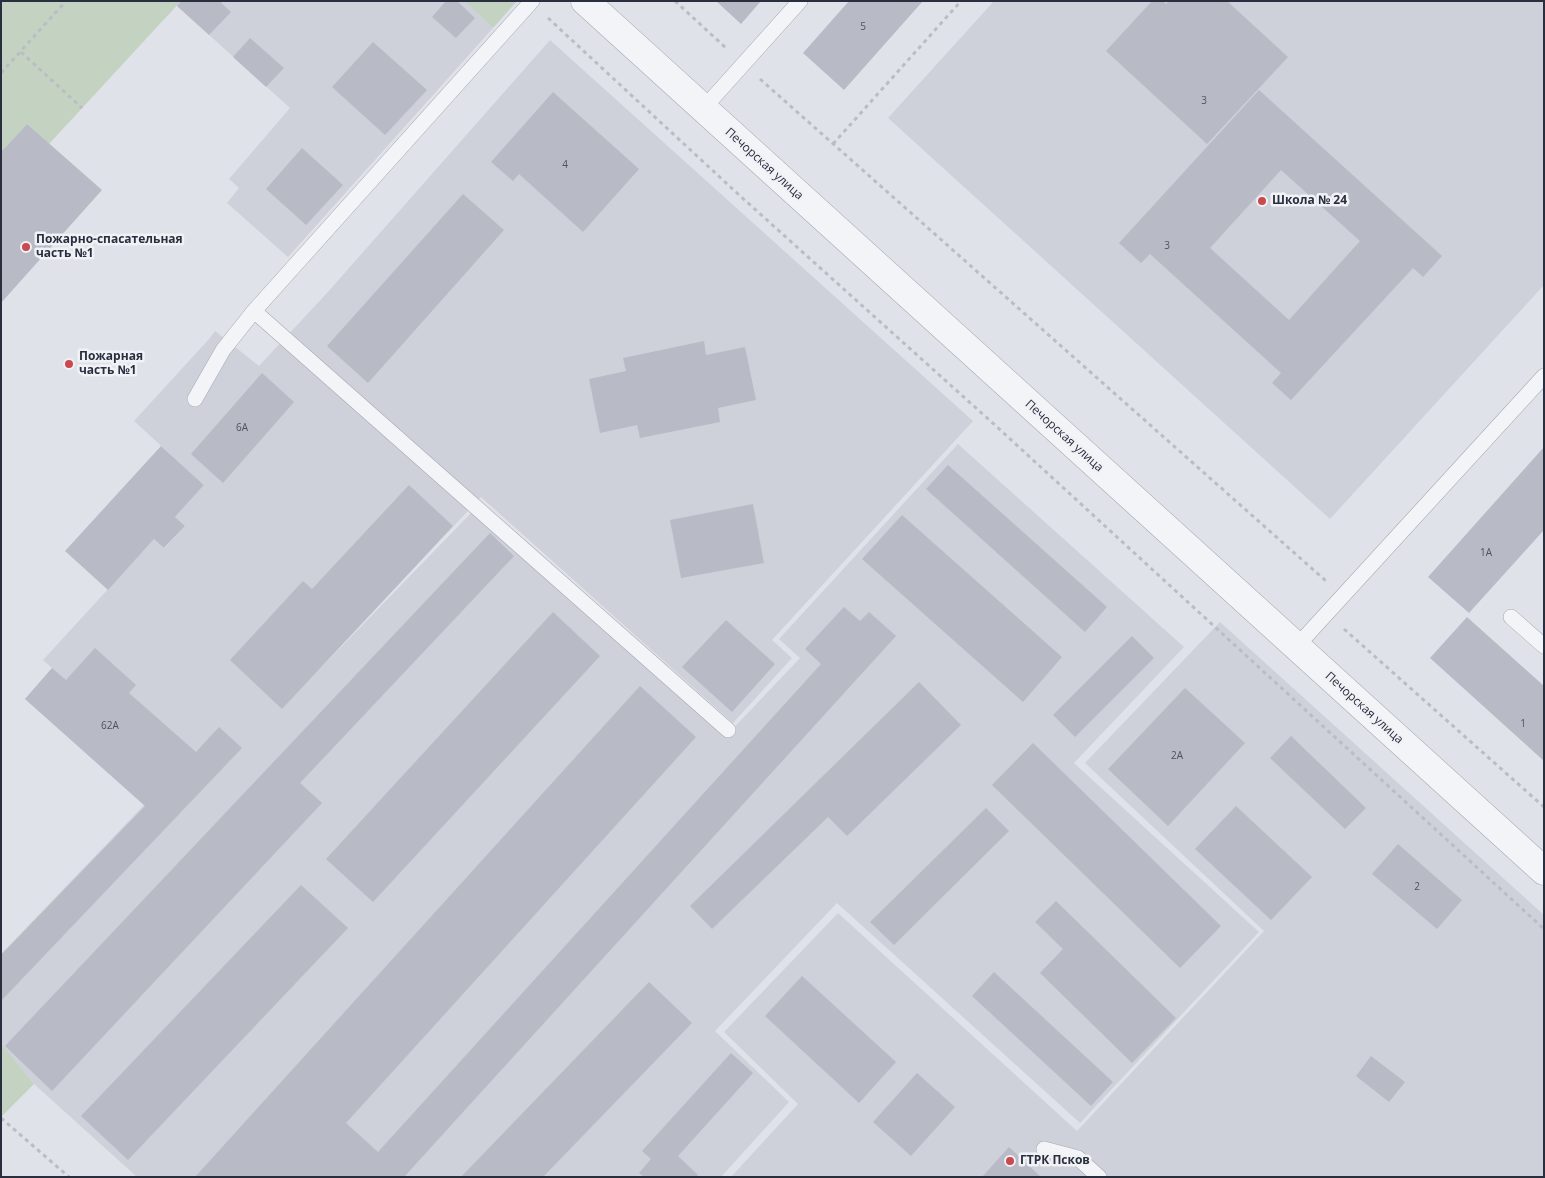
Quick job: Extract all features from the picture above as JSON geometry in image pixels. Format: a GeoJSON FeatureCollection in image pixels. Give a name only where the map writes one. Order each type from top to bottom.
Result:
{"type":"FeatureCollection","features":[{"type":"Feature","properties":{"kind":"street","name":"Печорская улица"},"geometry":{"type":"LineString","coordinates":[[585,1],[1544,871]]}},
{"type":"Feature","properties":{"kind":"lane"},"geometry":{"type":"LineString","coordinates":[[703,109],[800,1]]}},
{"type":"Feature","properties":{"kind":"lane"},"geometry":{"type":"LineString","coordinates":[[195,399],[223,350],[254,311],[530,2]]}},
{"type":"Feature","properties":{"kind":"lane"},"geometry":{"type":"LineString","coordinates":[[254,311],[728,730]]}},
{"type":"Feature","properties":{"kind":"lane"},"geometry":{"type":"LineString","coordinates":[[1296,647],[1544,376]]}},
{"type":"Feature","properties":{"kind":"lane"},"geometry":{"type":"LineString","coordinates":[[1511,617],[1544,646]]}},
{"type":"Feature","properties":{"kind":"lane"},"geometry":{"type":"LineString","coordinates":[[1044,1149],[1078,1158],[1099,1177]]}},
{"type":"Feature","properties":{"kind":"path"},"geometry":{"type":"LineString","coordinates":[[1,73],[66,1]]}},
{"type":"Feature","properties":{"kind":"path"},"geometry":{"type":"LineString","coordinates":[[675,1],[743,64],[1343,596]]}},
{"type":"Feature","properties":{"kind":"path"},"geometry":{"type":"LineString","coordinates":[[833,144],[961,1]]}},
{"type":"Feature","properties":{"kind":"path"},"geometry":{"type":"LineString","coordinates":[[530,2],[1544,929]]}},
{"type":"Feature","properties":{"kind":"path"},"geometry":{"type":"LineString","coordinates":[[21,52],[82,108]]}},
{"type":"Feature","properties":{"kind":"path"},"geometry":{"type":"LineString","coordinates":[[1326,614],[1544,807]]}},
{"type":"Feature","properties":{"kind":"path"},"geometry":{"type":"LineString","coordinates":[[1,1118],[69,1177]]}},
{"type":"Feature","properties":{"kind":"shaded area"},"geometry":{"type":"Polygon","coordinates":[[[181,1],[464,1],[493,28],[288,257],[227,203],[239,188],[229,179],[290,108],[177,6],[181,1]]]}},
{"type":"Feature","properties":{"kind":"shaded area","name":"Школа № 24"},"geometry":{"type":"Polygon","coordinates":[[[994,1],[1544,1],[1544,285],[1330,519],[888,118],[994,1]]]}},
{"type":"Feature","properties":{"kind":"shaded area"},"geometry":{"type":"Polygon","coordinates":[[[550,40],[973,421],[772,640],[792,658],[733,723],[481,497],[311,678],[472,512],[726,736],[800,658],[779,639],[958,444],[1184,647],[1074,763],[1259,932],[1080,1123],[837,903],[715,1031],[789,1102],[721,1177],[137,1177],[34,1084],[1,1043],[1,954],[144,805],[25,699],[52,668],[43,660],[154,539],[165,548],[185,526],[175,517],[204,485],[134,421],[215,331],[259,366],[327,293],[550,40]]]}},
{"type":"Feature","properties":{"kind":"shaded area"},"geometry":{"type":"Polygon","coordinates":[[[1220,622],[1544,915],[1544,1177],[731,1177],[798,1104],[724,1032],[838,913],[1077,1131],[1264,931],[1085,763],[1220,622]]]}},
{"type":"Feature","properties":{"kind":"green space"},"geometry":{"type":"Polygon","coordinates":[[[1,1],[181,1],[49,144],[27,124],[1,152],[1,1]]]}},
{"type":"Feature","properties":{"kind":"green space"},"geometry":{"type":"Polygon","coordinates":[[[464,1],[517,1],[493,28],[464,1]]]}},
{"type":"Feature","properties":{"kind":"green space"},"geometry":{"type":"Polygon","coordinates":[[[1,1043],[34,1084],[1,1117],[1,1043]]]}},
{"type":"Feature","properties":{"kind":"building"},"geometry":{"type":"Polygon","coordinates":[[[181,1],[222,1],[221,3],[231,12],[209,35],[177,6],[181,1]]]}},
{"type":"Feature","properties":{"kind":"building"},"geometry":{"type":"Polygon","coordinates":[[[446,1],[457,1],[475,18],[456,38],[432,17],[446,1]]]}},
{"type":"Feature","properties":{"kind":"building"},"geometry":{"type":"Polygon","coordinates":[[[716,1],[761,1],[741,24],[716,1]]]}},
{"type":"Feature","properties":{"kind":"building"},"geometry":{"type":"Polygon","coordinates":[[[849,1],[923,1],[844,90],[803,53],[849,1]]]}},
{"type":"Feature","properties":{"kind":"building"},"geometry":{"type":"Polygon","coordinates":[[[1152,1],[1163,1],[1166,4],[1169,1],[1227,1],[1288,57],[1207,144],[1106,51],[1152,1]]]}},
{"type":"Feature","properties":{"kind":"building"},"geometry":{"type":"Polygon","coordinates":[[[250,38],[284,68],[266,87],[233,57],[250,38]]]}},
{"type":"Feature","properties":{"kind":"building"},"geometry":{"type":"Polygon","coordinates":[[[373,42],[427,90],[385,135],[332,87],[373,42]]]}},
{"type":"Feature","properties":{"kind":"building"},"geometry":{"type":"Polygon","coordinates":[[[1259,90],[1442,256],[1423,277],[1413,268],[1291,400],[1272,383],[1281,373],[1150,254],[1141,263],[1119,243],[1259,90]],[[1281,170],[1210,248],[1289,320],[1360,241],[1281,170]]]}},
{"type":"Feature","properties":{"kind":"building"},"geometry":{"type":"Polygon","coordinates":[[[553,92],[639,169],[583,232],[519,174],[513,181],[491,162],[553,92]]]}},
{"type":"Feature","properties":{"kind":"building","name":"Пожарно-спасательная часть №1"},"geometry":{"type":"Polygon","coordinates":[[[27,124],[102,190],[1,303],[1,152],[27,124]]]}},
{"type":"Feature","properties":{"kind":"building"},"geometry":{"type":"Polygon","coordinates":[[[302,148],[343,185],[306,225],[266,189],[302,148]]]}},
{"type":"Feature","properties":{"kind":"building"},"geometry":{"type":"Polygon","coordinates":[[[463,194],[504,230],[368,383],[327,346],[463,194]]]}},
{"type":"Feature","properties":{"kind":"building"},"geometry":{"type":"Polygon","coordinates":[[[704,341],[706,355],[745,347],[756,400],[718,408],[720,422],[640,438],[637,425],[600,433],[589,379],[626,371],[623,358],[704,341]]]}},
{"type":"Feature","properties":{"kind":"building"},"geometry":{"type":"Polygon","coordinates":[[[262,373],[294,402],[223,483],[191,454],[262,373]]]}},
{"type":"Feature","properties":{"kind":"building"},"geometry":{"type":"Polygon","coordinates":[[[161,446],[204,485],[175,517],[185,526],[164,548],[154,539],[108,590],[65,551],[161,446]]]}},
{"type":"Feature","properties":{"kind":"building"},"geometry":{"type":"Polygon","coordinates":[[[1544,447],[1544,530],[1469,613],[1428,577],[1544,447]]]}},
{"type":"Feature","properties":{"kind":"building"},"geometry":{"type":"Polygon","coordinates":[[[948,465],[1107,607],[1085,632],[926,489],[948,465]]]}},
{"type":"Feature","properties":{"kind":"building"},"geometry":{"type":"Polygon","coordinates":[[[409,485],[453,526],[282,709],[230,660],[303,581],[312,589],[409,485]]]}},
{"type":"Feature","properties":{"kind":"building"},"geometry":{"type":"Polygon","coordinates":[[[753,504],[764,563],[681,578],[670,520],[753,504]]]}},
{"type":"Feature","properties":{"kind":"building"},"geometry":{"type":"Polygon","coordinates":[[[902,515],[1062,657],[1023,702],[862,559],[902,515]]]}},
{"type":"Feature","properties":{"kind":"building"},"geometry":{"type":"Polygon","coordinates":[[[490,533],[514,556],[300,783],[322,803],[52,1091],[5,1046],[490,533]]]}},
{"type":"Feature","properties":{"kind":"building"},"geometry":{"type":"Polygon","coordinates":[[[844,607],[860,621],[869,612],[896,636],[404,1177],[195,1177],[640,686],[696,737],[346,1123],[378,1152],[821,664],[805,649],[844,607]]]}},
{"type":"Feature","properties":{"kind":"building"},"geometry":{"type":"Polygon","coordinates":[[[553,612],[600,656],[373,902],[326,859],[553,612]]]}},
{"type":"Feature","properties":{"kind":"building"},"geometry":{"type":"Polygon","coordinates":[[[1467,617],[1544,686],[1544,761],[1430,658],[1467,617]]]}},
{"type":"Feature","properties":{"kind":"building"},"geometry":{"type":"Polygon","coordinates":[[[726,620],[775,664],[732,712],[682,667],[726,620]]]}},
{"type":"Feature","properties":{"kind":"building"},"geometry":{"type":"Polygon","coordinates":[[[1132,636],[1154,658],[1075,737],[1053,715],[1132,636]]]}},
{"type":"Feature","properties":{"kind":"building"},"geometry":{"type":"Polygon","coordinates":[[[95,648],[136,685],[129,693],[196,752],[219,727],[242,748],[1,1001],[1,955],[145,806],[25,699],[52,668],[66,680],[95,648]]]}},
{"type":"Feature","properties":{"kind":"building"},"geometry":{"type":"Polygon","coordinates":[[[919,682],[961,725],[847,836],[828,817],[712,929],[690,906],[919,682]]]}},
{"type":"Feature","properties":{"kind":"building"},"geometry":{"type":"Polygon","coordinates":[[[1185,688],[1245,743],[1168,826],[1108,769],[1185,688]]]}},
{"type":"Feature","properties":{"kind":"building"},"geometry":{"type":"Polygon","coordinates":[[[1291,736],[1366,808],[1345,829],[1270,758],[1291,736]]]}},
{"type":"Feature","properties":{"kind":"building"},"geometry":{"type":"Polygon","coordinates":[[[1033,743],[1221,926],[1180,968],[992,785],[1033,743]]]}},
{"type":"Feature","properties":{"kind":"building"},"geometry":{"type":"Polygon","coordinates":[[[1236,806],[1312,877],[1271,920],[1195,849],[1236,806]]]}},
{"type":"Feature","properties":{"kind":"building"},"geometry":{"type":"Polygon","coordinates":[[[986,808],[1009,831],[894,945],[870,922],[986,808]]]}},
{"type":"Feature","properties":{"kind":"building"},"geometry":{"type":"Polygon","coordinates":[[[1398,844],[1462,900],[1437,929],[1372,874],[1398,844]]]}},
{"type":"Feature","properties":{"kind":"building"},"geometry":{"type":"Polygon","coordinates":[[[301,885],[348,928],[128,1160],[81,1116],[301,885]]]}},
{"type":"Feature","properties":{"kind":"building"},"geometry":{"type":"Polygon","coordinates":[[[1056,901],[1176,1018],[1132,1063],[1040,973],[1063,949],[1035,922],[1056,901]]]}},
{"type":"Feature","properties":{"kind":"building"},"geometry":{"type":"Polygon","coordinates":[[[994,972],[1113,1082],[1091,1106],[972,996],[994,972]]]}},
{"type":"Feature","properties":{"kind":"building"},"geometry":{"type":"Polygon","coordinates":[[[802,976],[896,1062],[859,1103],[765,1016],[802,976]]]}},
{"type":"Feature","properties":{"kind":"building"},"geometry":{"type":"Polygon","coordinates":[[[649,982],[692,1023],[543,1177],[461,1177],[649,982]]]}},
{"type":"Feature","properties":{"kind":"building"},"geometry":{"type":"Polygon","coordinates":[[[731,1053],[753,1073],[678,1156],[698,1175],[696,1177],[644,1177],[639,1173],[651,1159],[642,1151],[731,1053]]]}},
{"type":"Feature","properties":{"kind":"building"},"geometry":{"type":"Polygon","coordinates":[[[1371,1056],[1405,1082],[1389,1102],[1356,1076],[1371,1056]]]}},
{"type":"Feature","properties":{"kind":"building"},"geometry":{"type":"Polygon","coordinates":[[[917,1073],[955,1107],[911,1156],[873,1122],[917,1073]]]}},
{"type":"Feature","properties":{"kind":"building","name":"ГТРК Псков"},"geometry":{"type":"Polygon","coordinates":[[[1009,1147],[1041,1177],[982,1177],[1009,1147]]]}},
{"type":"Feature","properties":{"kind":"place","name":"Школа № 24"},"geometry":{"type":"Point","coordinates":[1262,201]}},
{"type":"Feature","properties":{"kind":"place","name":"Пожарно-спасательная часть №1"},"geometry":{"type":"Point","coordinates":[26,247]}},
{"type":"Feature","properties":{"kind":"place","name":"Пожарная часть №1"},"geometry":{"type":"Point","coordinates":[69,364]}},
{"type":"Feature","properties":{"kind":"place","name":"ГТРК Псков"},"geometry":{"type":"Point","coordinates":[1010,1161]}}]}
